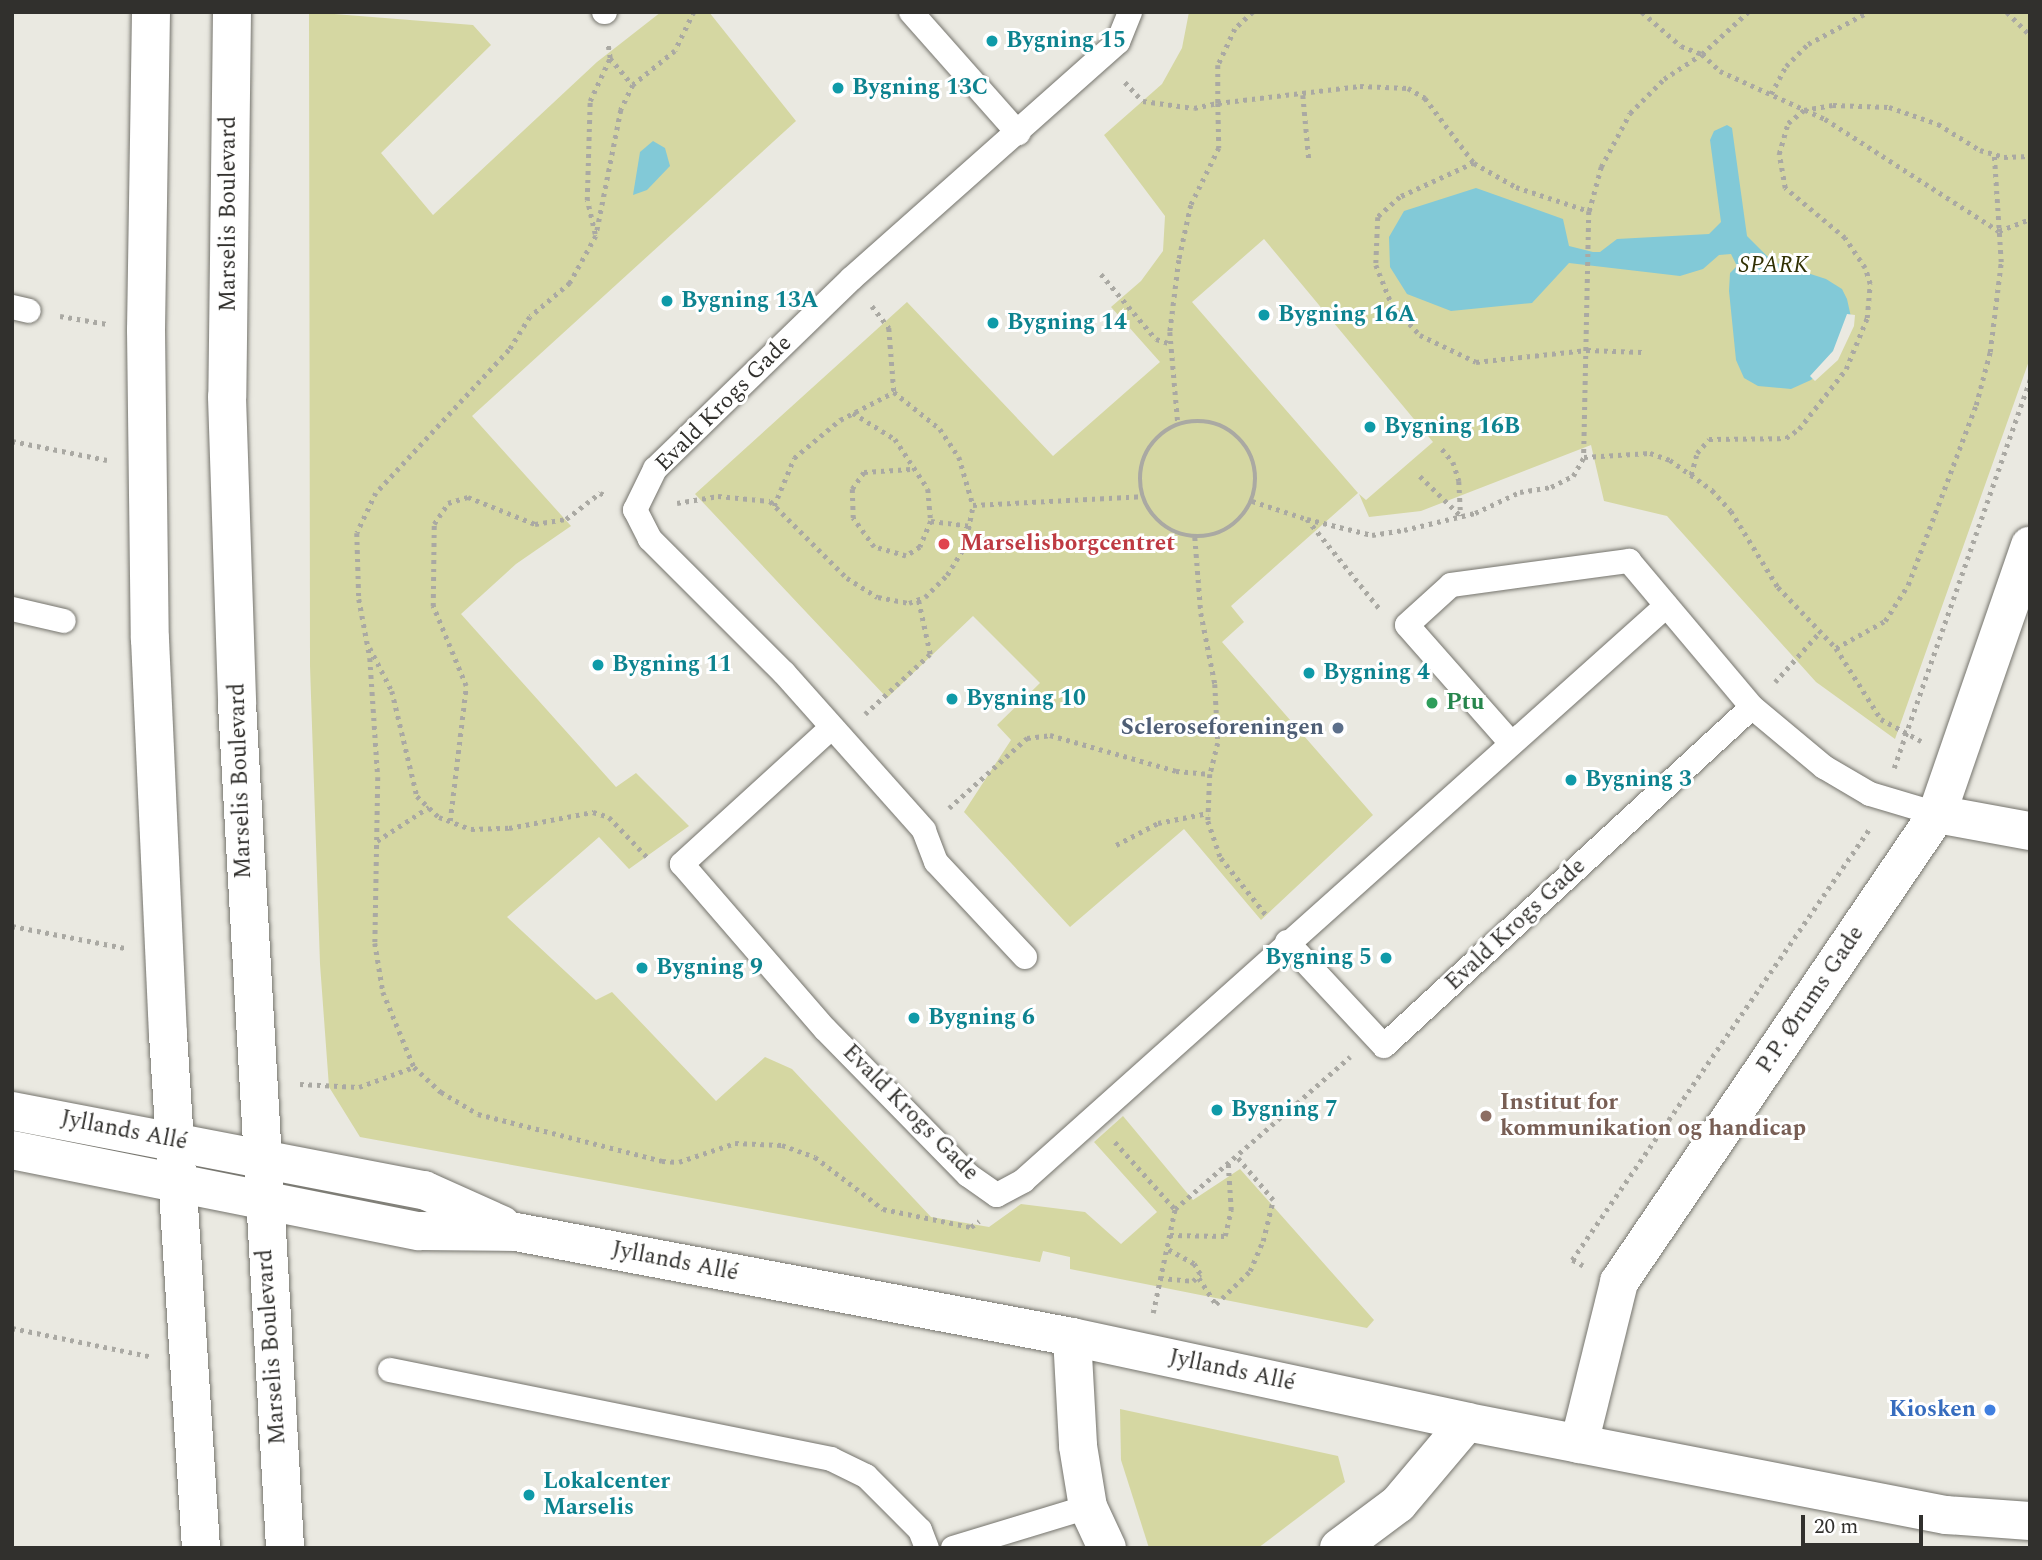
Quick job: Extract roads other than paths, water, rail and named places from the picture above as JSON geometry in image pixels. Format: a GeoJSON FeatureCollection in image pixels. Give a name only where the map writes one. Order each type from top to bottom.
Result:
{"type":"FeatureCollection","features":[{"type":"Feature","properties":{"kind":"street"},"geometry":{"type":"LineString","coordinates":[[151,12],[146,330],[148,468],[164,956],[201,1548]]}},
{"type":"Feature","properties":{"kind":"street","name":"Marselis Boulevard"},"geometry":{"type":"LineString","coordinates":[[232,12],[227,397],[255,1079],[285,1548]]}},
{"type":"Feature","properties":{"kind":"street","name":"P.P. Ørums Gade"},"geometry":{"type":"LineString","coordinates":[[1579,1444],[1619,1282],[1937,814],[1958,760],[2030,546]]}},
{"type":"Feature","properties":{"kind":"street"},"geometry":{"type":"LineString","coordinates":[[1937,814],[2030,831]]}},
{"type":"Feature","properties":{"kind":"street","name":"Jyllands Allé"},"geometry":{"type":"LineString","coordinates":[[12,1111],[424,1190],[516,1232]]}},
{"type":"Feature","properties":{"kind":"street","name":"Jyllands Allé"},"geometry":{"type":"LineString","coordinates":[[12,1150],[419,1231],[516,1232],[1072,1337],[1467,1422],[1946,1515],[2030,1521]]}},
{"type":"Feature","properties":{"kind":"street"},"geometry":{"type":"LineString","coordinates":[[1072,1337],[1078,1446],[1088,1507],[1107,1548]]}},
{"type":"Feature","properties":{"kind":"street"},"geometry":{"type":"LineString","coordinates":[[1339,1548],[1398,1503],[1467,1422]]}},
{"type":"Feature","properties":{"kind":"street"},"geometry":{"type":"LineString","coordinates":[[1946,1515],[2026,1548]]}},
{"type":"Feature","properties":{"kind":"street","name":"Jyllands Allé"},"geometry":{"type":"LineString","coordinates":[[1946,1515],[1995,1548]]}},
{"type":"Feature","properties":{"kind":"lane"},"geometry":{"type":"LineString","coordinates":[[911,12],[1018,133]]}},
{"type":"Feature","properties":{"kind":"lane","name":"Evald Krogs Gade"},"geometry":{"type":"LineString","coordinates":[[1130,12],[1118,42],[851,279],[655,469],[635,510],[650,539],[784,673],[831,728],[682,864],[825,1029],[968,1175],[997,1195],[1023,1181],[1094,1119],[1287,942],[1666,606]]}},
{"type":"Feature","properties":{"kind":"lane"},"geometry":{"type":"LineString","coordinates":[[1511,743],[1408,625],[1451,585],[1629,561],[1752,707],[1825,767],[1883,798],[1937,814]]}},
{"type":"Feature","properties":{"kind":"lane"},"geometry":{"type":"LineString","coordinates":[[12,609],[64,621]]}},
{"type":"Feature","properties":{"kind":"lane","name":"Evald Krogs Gade"},"geometry":{"type":"LineString","coordinates":[[1287,942],[1384,1046],[1752,707]]}},
{"type":"Feature","properties":{"kind":"lane"},"geometry":{"type":"LineString","coordinates":[[831,728],[924,830],[936,862],[1025,957]]}},
{"type":"Feature","properties":{"kind":"lane"},"geometry":{"type":"LineString","coordinates":[[390,1370],[831,1459],[866,1476],[920,1530],[927,1548]]}},
{"type":"Feature","properties":{"kind":"lane"},"geometry":{"type":"LineString","coordinates":[[953,1548],[1088,1507]]}},
{"type":"Feature","properties":{"kind":"water"},"geometry":{"type":"Polygon","coordinates":[[[1727,125],[1732,128],[1747,236],[1773,262],[1826,279],[1842,289],[1847,299],[1851,317],[1835,357],[1811,380],[1791,389],[1758,386],[1744,378],[1736,360],[1729,291],[1730,273],[1737,266],[1731,254],[1719,255],[1703,269],[1680,276],[1569,263],[1532,303],[1451,311],[1407,294],[1390,267],[1389,237],[1404,211],[1476,188],[1563,219],[1569,246],[1593,252],[1600,252],[1617,239],[1709,234],[1721,222],[1710,140],[1714,131],[1727,125]]]}},
{"type":"Feature","properties":{"kind":"water"},"geometry":{"type":"Polygon","coordinates":[[[653,141],[665,148],[670,166],[647,190],[633,195],[640,152],[653,141]]]}},
{"type":"Feature","properties":{"kind":"place","name":"Bygning 15"},"geometry":{"type":"Point","coordinates":[992,41]}},
{"type":"Feature","properties":{"kind":"place","name":"Bygning 13C"},"geometry":{"type":"Point","coordinates":[838,88]}},
{"type":"Feature","properties":{"kind":"place","name":"Bygning 13A"},"geometry":{"type":"Point","coordinates":[667,301]}},
{"type":"Feature","properties":{"kind":"place","name":"Bygning 16A"},"geometry":{"type":"Point","coordinates":[1264,315]}},
{"type":"Feature","properties":{"kind":"place","name":"Bygning 14"},"geometry":{"type":"Point","coordinates":[993,323]}},
{"type":"Feature","properties":{"kind":"place","name":"Bygning 16B"},"geometry":{"type":"Point","coordinates":[1370,427]}},
{"type":"Feature","properties":{"kind":"place","name":"Marselisborgcentret"},"geometry":{"type":"Point","coordinates":[944,544]}},
{"type":"Feature","properties":{"kind":"place","name":"Bygning 11"},"geometry":{"type":"Point","coordinates":[598,665]}},
{"type":"Feature","properties":{"kind":"place","name":"Bygning 4"},"geometry":{"type":"Point","coordinates":[1309,673]}},
{"type":"Feature","properties":{"kind":"place","name":"Bygning 10"},"geometry":{"type":"Point","coordinates":[952,699]}},
{"type":"Feature","properties":{"kind":"place","name":"Ptu"},"geometry":{"type":"Point","coordinates":[1432,703]}},
{"type":"Feature","properties":{"kind":"place","name":"Scleroseforeningen"},"geometry":{"type":"Point","coordinates":[1338,728]}},
{"type":"Feature","properties":{"kind":"place","name":"Bygning 3"},"geometry":{"type":"Point","coordinates":[1571,780]}},
{"type":"Feature","properties":{"kind":"place","name":"Bygning 5"},"geometry":{"type":"Point","coordinates":[1386,958]}},
{"type":"Feature","properties":{"kind":"place","name":"Bygning 9"},"geometry":{"type":"Point","coordinates":[642,968]}},
{"type":"Feature","properties":{"kind":"place","name":"Bygning 6"},"geometry":{"type":"Point","coordinates":[914,1018]}},
{"type":"Feature","properties":{"kind":"place","name":"Bygning 7"},"geometry":{"type":"Point","coordinates":[1217,1110]}},
{"type":"Feature","properties":{"kind":"place","name":"Institut for kommunikation og handicap"},"geometry":{"type":"Point","coordinates":[1486,1116]}},
{"type":"Feature","properties":{"kind":"place","name":"Kiosken"},"geometry":{"type":"Point","coordinates":[1990,1410]}},
{"type":"Feature","properties":{"kind":"place","name":"Lokalcenter Marselis"},"geometry":{"type":"Point","coordinates":[529,1495]}},
{"type":"Feature","properties":{"kind":"park label","name":"SPARK"},"geometry":{"type":"Point","coordinates":[1774,266]}}]}
